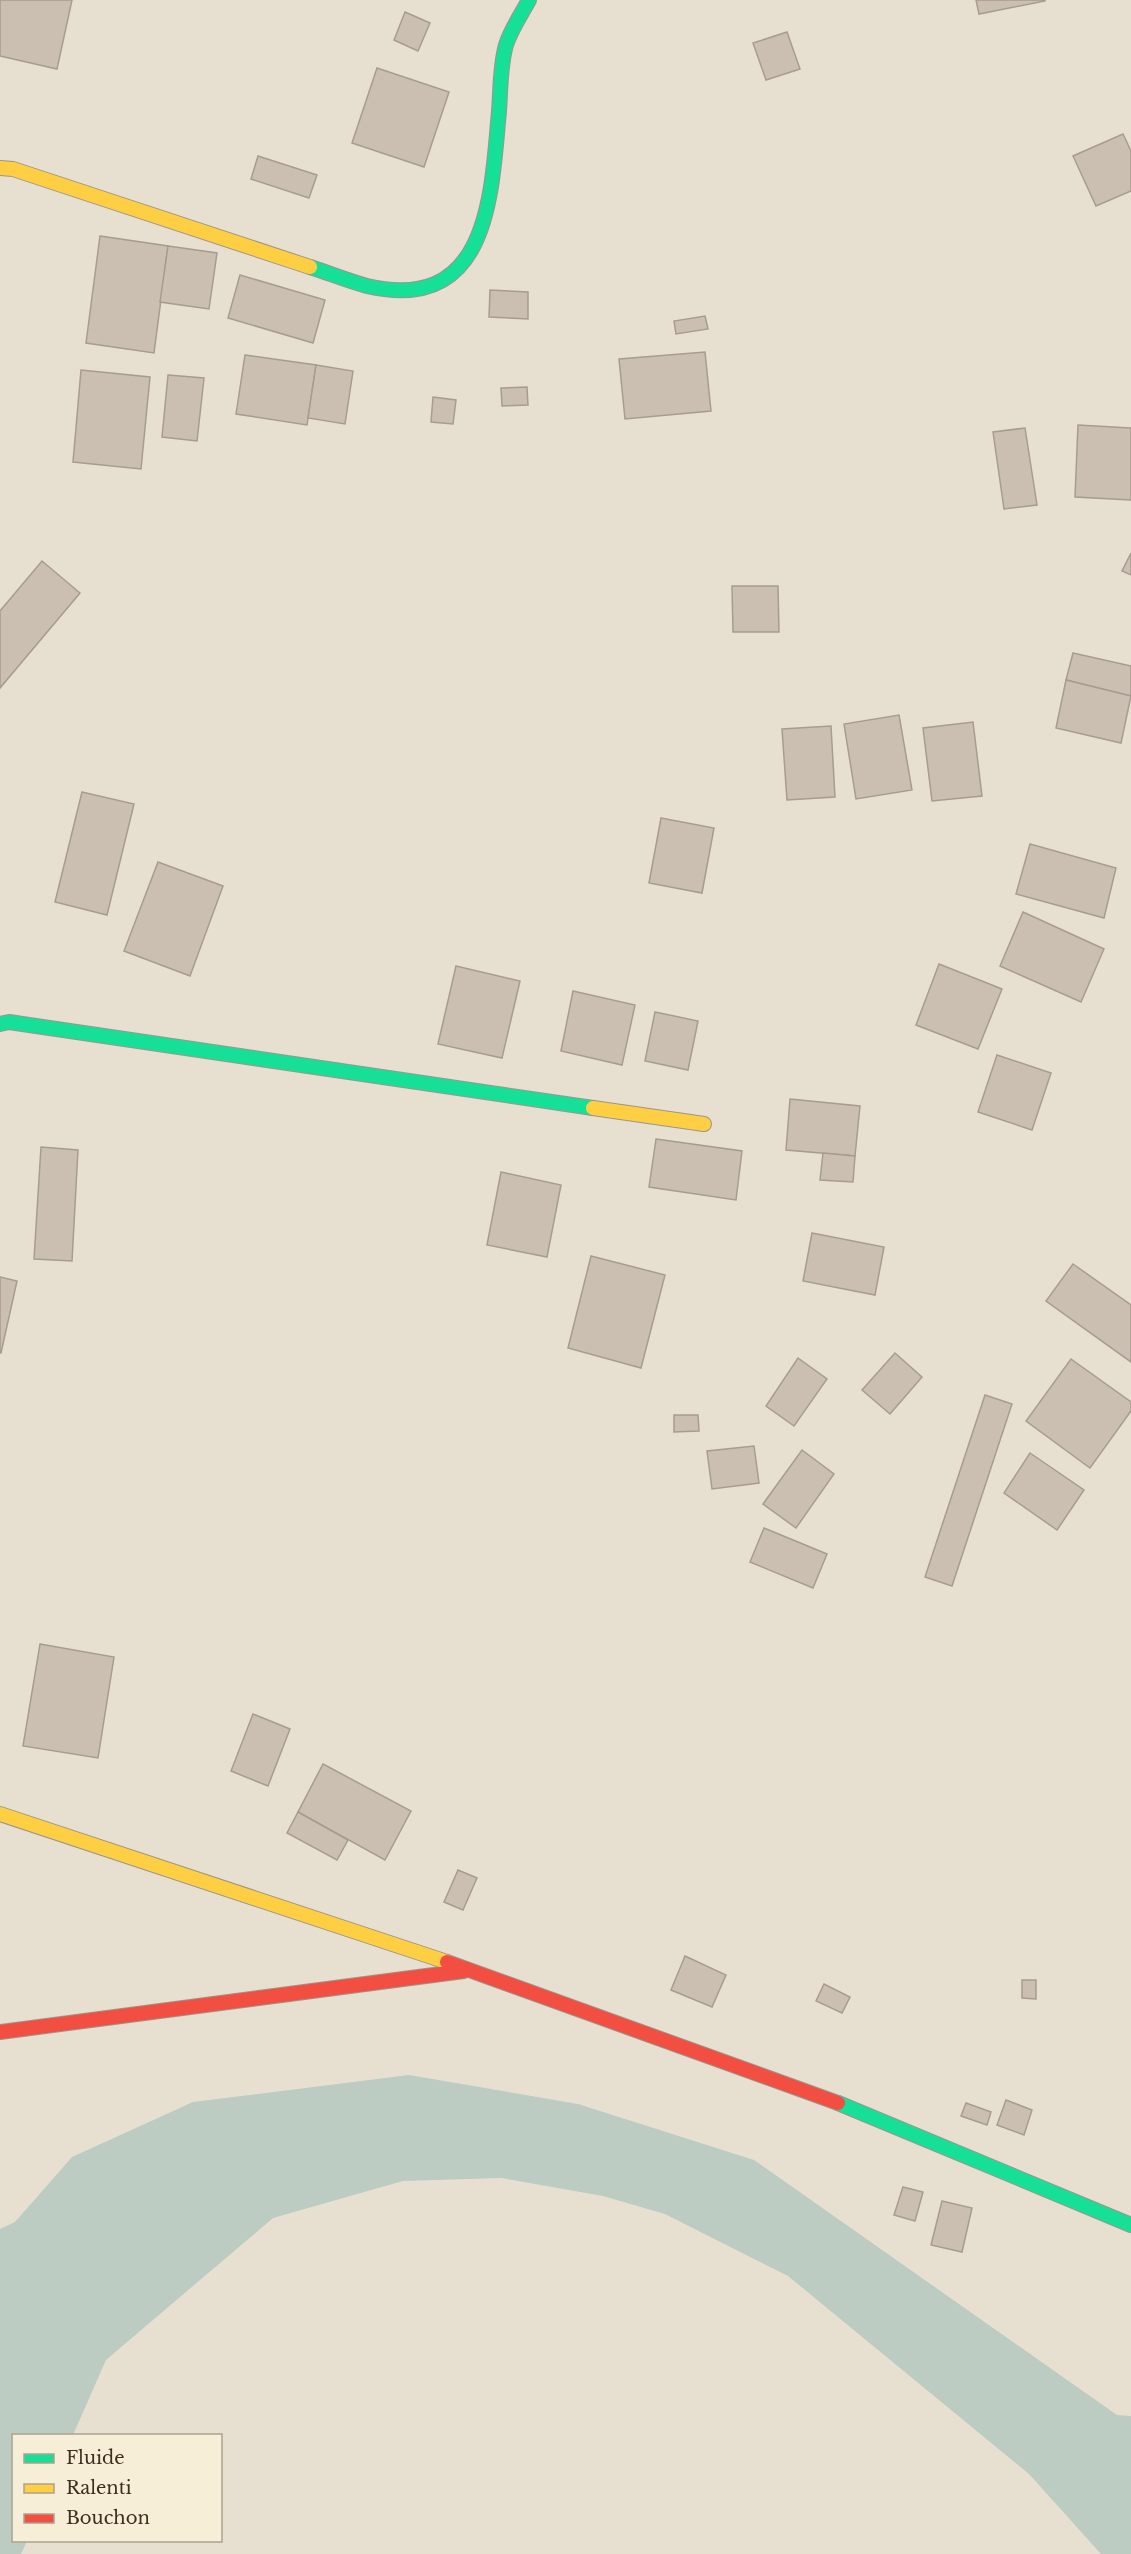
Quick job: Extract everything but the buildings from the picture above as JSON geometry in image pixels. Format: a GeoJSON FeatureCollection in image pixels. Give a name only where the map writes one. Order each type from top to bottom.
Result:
{"type":"FeatureCollection","features":[{"type":"Feature","properties":{"kind":"street"},"geometry":{"type":"LineString","coordinates":[[0,168],[13,169],[368,286],[414,290],[449,278],[468,259],[479,234],[495,163],[506,46],[529,0]]}},
{"type":"Feature","properties":{"kind":"street"},"geometry":{"type":"LineString","coordinates":[[0,1024],[9,1022],[704,1124]]}},
{"type":"Feature","properties":{"kind":"street"},"geometry":{"type":"LineString","coordinates":[[0,1814],[614,2019],[1008,2170],[1131,2225]]}},
{"type":"Feature","properties":{"kind":"street"},"geometry":{"type":"LineString","coordinates":[[0,2032],[469,1971]]}},
{"type":"Feature","properties":{"kind":"shaded area"},"geometry":{"type":"Polygon","coordinates":[[[409,2075],[578,2104],[754,2160],[1117,2415],[1131,2416],[1131,2554],[1101,2554],[1029,2474],[788,2276],[665,2214],[603,2196],[501,2178],[403,2181],[273,2218],[106,2360],[73,2434],[12,2434],[12,2542],[27,2542],[21,2554],[0,2554],[0,2229],[15,2222],[72,2157],[193,2102],[409,2075]]]}},
{"type":"Feature","properties":{"kind":"traffic: fast"},"geometry":{"type":"LineString","coordinates":[[310,267],[367,286],[406,290],[435,284],[458,268],[473,246],[484,218],[495,155],[504,54],[511,33],[529,0]]}},
{"type":"Feature","properties":{"kind":"traffic: fast"},"geometry":{"type":"LineString","coordinates":[[0,1024],[9,1022],[593,1108]]}},
{"type":"Feature","properties":{"kind":"traffic: fast"},"geometry":{"type":"LineString","coordinates":[[838,2103],[1131,2225]]}},
{"type":"Feature","properties":{"kind":"traffic: slow"},"geometry":{"type":"LineString","coordinates":[[0,168],[13,169],[310,267]]}},
{"type":"Feature","properties":{"kind":"traffic: slow"},"geometry":{"type":"LineString","coordinates":[[593,1108],[704,1124]]}},
{"type":"Feature","properties":{"kind":"traffic: slow"},"geometry":{"type":"LineString","coordinates":[[0,1814],[447,1962]]}},
{"type":"Feature","properties":{"kind":"traffic: jam"},"geometry":{"type":"LineString","coordinates":[[447,1962],[838,2103]]}},
{"type":"Feature","properties":{"kind":"traffic: jam"},"geometry":{"type":"LineString","coordinates":[[0,2032],[464,1971]]}}]}
